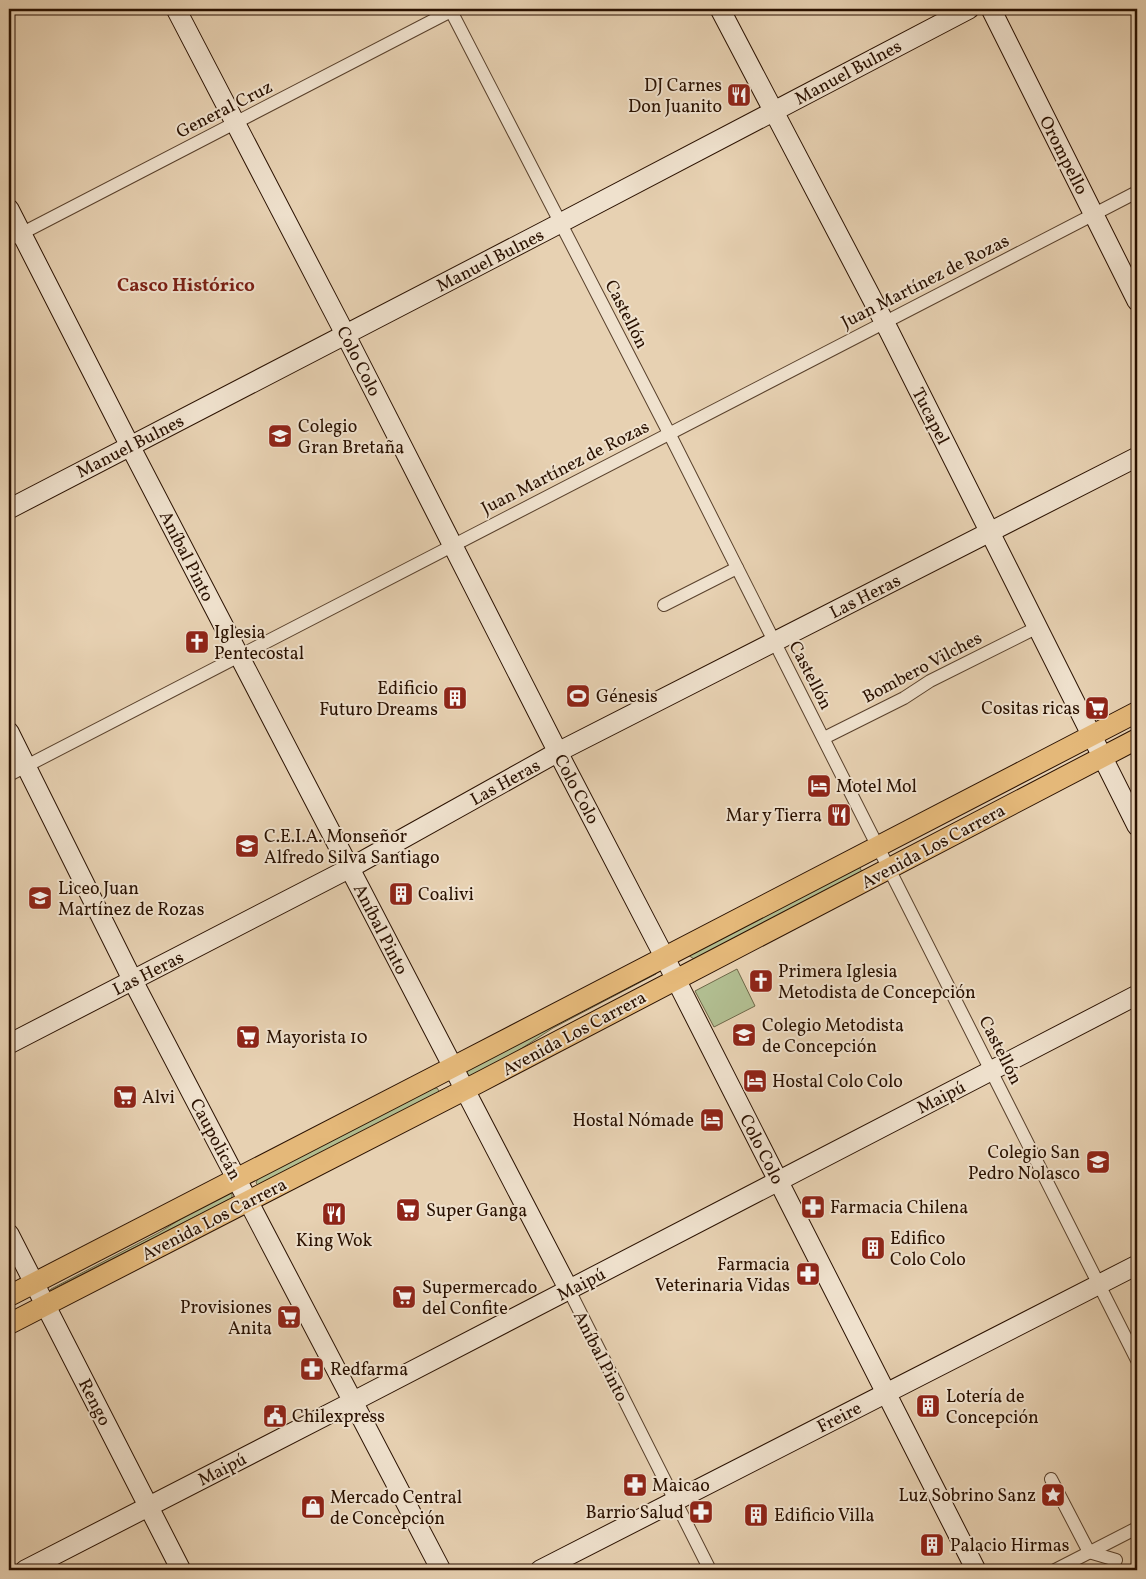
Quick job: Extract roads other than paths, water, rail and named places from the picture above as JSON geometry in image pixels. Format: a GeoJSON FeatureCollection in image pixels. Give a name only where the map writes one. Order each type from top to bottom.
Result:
{"type":"FeatureCollection","features":[{"type":"Feature","properties":{"kind":"main road","name":"Avenida Los Carrera"},"geometry":{"type":"LineString","coordinates":[[9,1296],[1137,712]]}},
{"type":"Feature","properties":{"kind":"main road","name":"Avenida Los Carrera"},"geometry":{"type":"LineString","coordinates":[[9,1324],[465,1090],[1137,739]]}},
{"type":"Feature","properties":{"kind":"street","name":"Colo Colo"},"geometry":{"type":"LineString","coordinates":[[176,9],[665,958],[976,1570]]}},
{"type":"Feature","properties":{"kind":"street","name":"General Cruz"},"geometry":{"type":"LineString","coordinates":[[15,237],[452,9]]}},
{"type":"Feature","properties":{"kind":"street","name":"Castellón"},"geometry":{"type":"LineString","coordinates":[[452,9],[560,223],[669,432],[1137,1360]]}},
{"type":"Feature","properties":{"kind":"street","name":"Tucapel"},"geometry":{"type":"LineString","coordinates":[[720,9],[884,321],[1137,826]]}},
{"type":"Feature","properties":{"kind":"street","name":"Manuel Bulnes"},"geometry":{"type":"LineString","coordinates":[[9,509],[969,9]]}},
{"type":"Feature","properties":{"kind":"street","name":"Orompello"},"geometry":{"type":"LineString","coordinates":[[991,9],[1137,300]]}},
{"type":"Feature","properties":{"kind":"street","name":"Juan Martínez de Rozas"},"geometry":{"type":"LineString","coordinates":[[9,775],[669,432],[1137,192]]}},
{"type":"Feature","properties":{"kind":"street","name":"Aníbal Pinto"},"geometry":{"type":"LineString","coordinates":[[9,209],[15,237],[130,446],[454,1067],[710,1570]]}},
{"type":"Feature","properties":{"kind":"street","name":"Las Heras"},"geometry":{"type":"LineString","coordinates":[[9,1044],[350,868],[558,752],[1137,457]]}},
{"type":"Feature","properties":{"kind":"street"},"geometry":{"type":"LineString","coordinates":[[664,605],[737,568]]}},
{"type":"Feature","properties":{"kind":"street","name":"Bombero Vilches"},"geometry":{"type":"LineString","coordinates":[[824,738],[904,698],[930,681],[1038,627]]}},
{"type":"Feature","properties":{"kind":"street","name":"Caupolicán"},"geometry":{"type":"LineString","coordinates":[[9,732],[133,980],[441,1570]]}},
{"type":"Feature","properties":{"kind":"street","name":"Maipú"},"geometry":{"type":"LineString","coordinates":[[25,1570],[1137,995]]}},
{"type":"Feature","properties":{"kind":"street","name":"Rengo"},"geometry":{"type":"LineString","coordinates":[[9,1234],[181,1570]]}},
{"type":"Feature","properties":{"kind":"street","name":"Freire"},"geometry":{"type":"LineString","coordinates":[[540,1570],[1137,1264]]}},
{"type":"Feature","properties":{"kind":"street"},"geometry":{"type":"LineString","coordinates":[[1051,1479],[1090,1552],[1119,1565]]}},
{"type":"Feature","properties":{"kind":"street"},"geometry":{"type":"LineString","coordinates":[[1055,1570],[1137,1528]]}},
{"type":"Feature","properties":{"kind":"street"},"geometry":{"type":"LineString","coordinates":[[1107,1543],[1119,1565]]}},
{"type":"Feature","properties":{"kind":"place","name":"DJ Carnes Don Juanito"},"geometry":{"type":"Point","coordinates":[739,95]}},
{"type":"Feature","properties":{"kind":"place","name":"Colegio Gran Bretaña"},"geometry":{"type":"Point","coordinates":[280,436]}},
{"type":"Feature","properties":{"kind":"place","name":"Iglesia Pentecostal"},"geometry":{"type":"Point","coordinates":[197,642]}},
{"type":"Feature","properties":{"kind":"place","name":"Génesis"},"geometry":{"type":"Point","coordinates":[578,696]}},
{"type":"Feature","properties":{"kind":"place","name":"Edificio Futuro Dreams"},"geometry":{"type":"Point","coordinates":[455,698]}},
{"type":"Feature","properties":{"kind":"place","name":"Cositas ricas"},"geometry":{"type":"Point","coordinates":[1097,708]}},
{"type":"Feature","properties":{"kind":"place","name":"Motel Mol"},"geometry":{"type":"Point","coordinates":[819,786]}},
{"type":"Feature","properties":{"kind":"place","name":"Mar y Tierra"},"geometry":{"type":"Point","coordinates":[839,815]}},
{"type":"Feature","properties":{"kind":"place","name":"C.E.I.A. Monseñor Alfredo Silva Santiago"},"geometry":{"type":"Point","coordinates":[247,846]}},
{"type":"Feature","properties":{"kind":"place","name":"Coalivi"},"geometry":{"type":"Point","coordinates":[401,894]}},
{"type":"Feature","properties":{"kind":"place","name":"Liceo Juan Martínez de Rozas"},"geometry":{"type":"Point","coordinates":[40,898]}},
{"type":"Feature","properties":{"kind":"place","name":"Primera Iglesia Metodista de Concepción"},"geometry":{"type":"Point","coordinates":[761,981]}},
{"type":"Feature","properties":{"kind":"place","name":"Colegio Metodista de Concepción"},"geometry":{"type":"Point","coordinates":[744,1035]}},
{"type":"Feature","properties":{"kind":"place","name":"Mayorista 10"},"geometry":{"type":"Point","coordinates":[248,1037]}},
{"type":"Feature","properties":{"kind":"place","name":"Hostal Colo Colo"},"geometry":{"type":"Point","coordinates":[755,1081]}},
{"type":"Feature","properties":{"kind":"place","name":"Alvi"},"geometry":{"type":"Point","coordinates":[125,1097]}},
{"type":"Feature","properties":{"kind":"place","name":"Hostal Nómade"},"geometry":{"type":"Point","coordinates":[712,1120]}},
{"type":"Feature","properties":{"kind":"place","name":"Colegio San Pedro Nolasco"},"geometry":{"type":"Point","coordinates":[1098,1162]}},
{"type":"Feature","properties":{"kind":"place","name":"Farmacia Chilena"},"geometry":{"type":"Point","coordinates":[813,1207]}},
{"type":"Feature","properties":{"kind":"place","name":"Super Ganga"},"geometry":{"type":"Point","coordinates":[408,1210]}},
{"type":"Feature","properties":{"kind":"place","name":"King Wok"},"geometry":{"type":"Point","coordinates":[334,1214]}},
{"type":"Feature","properties":{"kind":"place","name":"Edifico Colo Colo"},"geometry":{"type":"Point","coordinates":[873,1248]}},
{"type":"Feature","properties":{"kind":"place","name":"Farmacia Veterinaria Vidas"},"geometry":{"type":"Point","coordinates":[808,1274]}},
{"type":"Feature","properties":{"kind":"place","name":"Supermercado del Confite"},"geometry":{"type":"Point","coordinates":[404,1297]}},
{"type":"Feature","properties":{"kind":"place","name":"Provisiones Anita"},"geometry":{"type":"Point","coordinates":[289,1317]}},
{"type":"Feature","properties":{"kind":"place","name":"Redfarma"},"geometry":{"type":"Point","coordinates":[312,1369]}},
{"type":"Feature","properties":{"kind":"place","name":"Lotería de Concepción"},"geometry":{"type":"Point","coordinates":[928,1406]}},
{"type":"Feature","properties":{"kind":"place","name":"Chilexpress"},"geometry":{"type":"Point","coordinates":[275,1416]}},
{"type":"Feature","properties":{"kind":"place","name":"Maicao"},"geometry":{"type":"Point","coordinates":[635,1485]}},
{"type":"Feature","properties":{"kind":"place","name":"Luz Sobrino Sanz"},"geometry":{"type":"Point","coordinates":[1053,1495]}},
{"type":"Feature","properties":{"kind":"place","name":"Mercado Central de Concepción"},"geometry":{"type":"Point","coordinates":[313,1507]}},
{"type":"Feature","properties":{"kind":"place","name":"Barrio Salud"},"geometry":{"type":"Point","coordinates":[701,1512]}},
{"type":"Feature","properties":{"kind":"place","name":"Edificio Villa"},"geometry":{"type":"Point","coordinates":[756,1515]}},
{"type":"Feature","properties":{"kind":"place","name":"Palacio Hirmas"},"geometry":{"type":"Point","coordinates":[932,1545]}},
{"type":"Feature","properties":{"kind":"district","name":"Casco Histórico"},"geometry":{"type":"Point","coordinates":[186,284]}}]}
